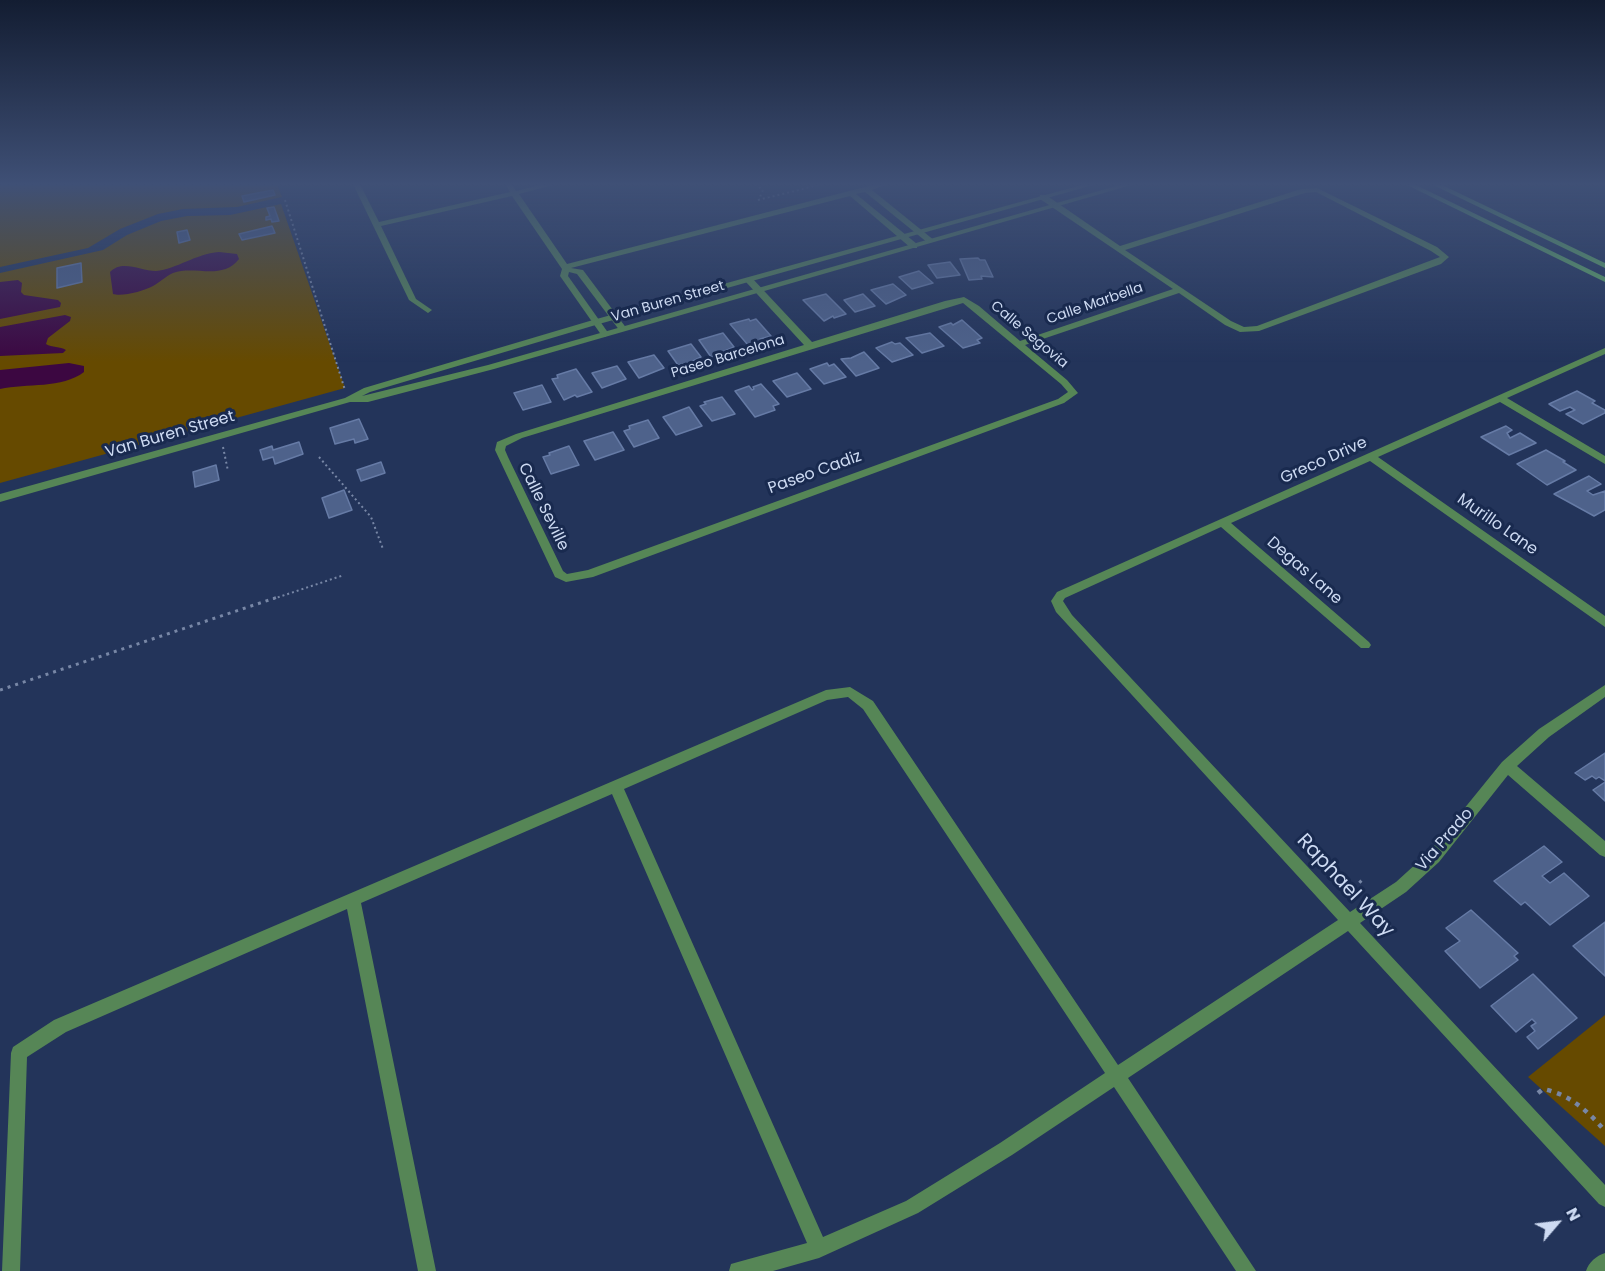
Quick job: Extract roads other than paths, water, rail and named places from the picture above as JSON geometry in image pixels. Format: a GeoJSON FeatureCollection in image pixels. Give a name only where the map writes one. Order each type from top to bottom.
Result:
{"type":"FeatureCollection","features":[{"type":"Feature","properties":{"kind":"main road"},"geometry":{"type":"LineString","coordinates":[[1530,243],[1605,280]]}},
{"type":"Feature","properties":{"kind":"main road"},"geometry":{"type":"LineString","coordinates":[[1539,243],[1605,275]]}},
{"type":"Feature","properties":{"kind":"main road"},"geometry":{"type":"LineString","coordinates":[[1558,243],[1605,266]]}},
{"type":"Feature","properties":{"kind":"street"},"geometry":{"type":"LineString","coordinates":[[385,243],[413,300],[429,310]]}},
{"type":"Feature","properties":{"kind":"street"},"geometry":{"type":"LineString","coordinates":[[548,243],[565,268],[580,272],[623,329]]}},
{"type":"Feature","properties":{"kind":"street"},"geometry":{"type":"LineString","coordinates":[[565,268],[658,243]]}},
{"type":"Feature","properties":{"kind":"street","name":"Van Buren Street"},"geometry":{"type":"LineString","coordinates":[[0,498],[348,400],[367,390],[596,322],[877,243]]}},
{"type":"Feature","properties":{"kind":"street"},"geometry":{"type":"LineString","coordinates":[[911,243],[914,246]]}},
{"type":"Feature","properties":{"kind":"street","name":"Van Buren Street"},"geometry":{"type":"LineString","coordinates":[[348,400],[368,399],[923,243]]}},
{"type":"Feature","properties":{"kind":"street"},"geometry":{"type":"LineString","coordinates":[[1111,243],[1236,328],[1244,330],[1259,328],[1438,262],[1445,257],[1423,243]]}},
{"type":"Feature","properties":{"kind":"street"},"geometry":{"type":"LineString","coordinates":[[1119,249],[1137,243]]}},
{"type":"Feature","properties":{"kind":"street"},"geometry":{"type":"LineString","coordinates":[[565,268],[564,276],[605,334]]}},
{"type":"Feature","properties":{"kind":"street"},"geometry":{"type":"LineString","coordinates":[[749,280],[810,346]]}},
{"type":"Feature","properties":{"kind":"street","name":"Calle Marbella"},"geometry":{"type":"LineString","coordinates":[[1019,344],[1180,290]]}},
{"type":"Feature","properties":{"kind":"street","name":"Calle Segovia"},"geometry":{"type":"LineString","coordinates":[[964,300],[1064,382],[1073,393]]}},
{"type":"Feature","properties":{"kind":"street","name":"Paseo Barcelona"},"geometry":{"type":"LineString","coordinates":[[501,444],[519,436],[948,303],[964,300]]}},
{"type":"Feature","properties":{"kind":"street","name":"Greco Drive"},"geometry":{"type":"LineString","coordinates":[[1057,601],[1062,595],[1072,590],[1605,351]]}},
{"type":"Feature","properties":{"kind":"street","name":"Paseo Cadiz"},"geometry":{"type":"LineString","coordinates":[[567,578],[576,578],[600,570],[1061,401],[1073,393]]}},
{"type":"Feature","properties":{"kind":"street"},"geometry":{"type":"LineString","coordinates":[[1500,398],[1605,461]]}},
{"type":"Feature","properties":{"kind":"street","name":"Calle Seville"},"geometry":{"type":"LineString","coordinates":[[501,444],[502,457],[559,574],[567,578]]}},
{"type":"Feature","properties":{"kind":"street","name":"Murillo Lane"},"geometry":{"type":"LineString","coordinates":[[1370,456],[1605,622]]}},
{"type":"Feature","properties":{"kind":"street","name":"Degas Lane"},"geometry":{"type":"LineString","coordinates":[[1222,522],[1365,645]]}},
{"type":"Feature","properties":{"kind":"street","name":"Raphael Way"},"geometry":{"type":"LineString","coordinates":[[1057,601],[1060,609],[1068,618],[1605,1198]]}},
{"type":"Feature","properties":{"kind":"street","name":"Via Prado"},"geometry":{"type":"LineString","coordinates":[[738,1271],[819,1249],[912,1207],[1006,1149],[1401,887],[1434,857],[1507,766],[1544,733],[1605,690]]}},
{"type":"Feature","properties":{"kind":"street"},"geometry":{"type":"LineString","coordinates":[[11,1271],[20,1053],[60,1026],[826,695],[850,692],[868,705],[1247,1271]]}},
{"type":"Feature","properties":{"kind":"street"},"geometry":{"type":"LineString","coordinates":[[1507,766],[1605,850]]}},
{"type":"Feature","properties":{"kind":"street"},"geometry":{"type":"LineString","coordinates":[[616,787],[819,1249]]}},
{"type":"Feature","properties":{"kind":"street"},"geometry":{"type":"LineString","coordinates":[[353,900],[427,1271]]}},
{"type":"Feature","properties":{"kind":"street"},"geometry":{"type":"LineString","coordinates":[[1595,1271],[1605,1262]]}}]}
